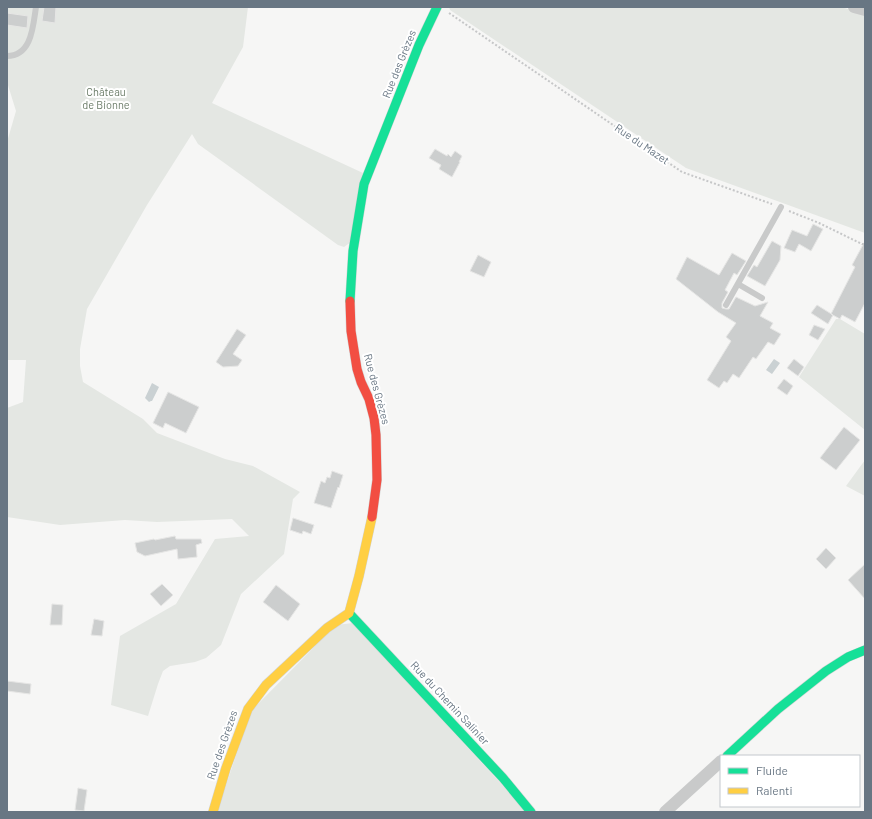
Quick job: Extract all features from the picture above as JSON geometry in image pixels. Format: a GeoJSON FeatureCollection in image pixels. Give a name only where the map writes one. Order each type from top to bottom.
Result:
{"type":"FeatureCollection","features":[{"type":"Feature","properties":{"kind":"street","name":"Rue des Grèzes"},"geometry":{"type":"LineString","coordinates":[[213,812],[226,768],[248,709],[266,685],[327,628],[350,613],[371,526],[377,480],[374,418],[369,399],[357,369],[351,331],[350,297],[353,251],[364,184],[419,45],[437,7]]}},
{"type":"Feature","properties":{"kind":"street"},"geometry":{"type":"LineString","coordinates":[[854,7],[865,10]]}},
{"type":"Feature","properties":{"kind":"street","name":"Rue du Chemin Salinier"},"geometry":{"type":"LineString","coordinates":[[350,613],[503,778],[531,812]]}},
{"type":"Feature","properties":{"kind":"street"},"geometry":{"type":"LineString","coordinates":[[728,755],[778,709],[826,671],[848,657],[865,650]]}},
{"type":"Feature","properties":{"kind":"street"},"geometry":{"type":"LineString","coordinates":[[665,812],[720,762]]}},
{"type":"Feature","properties":{"kind":"lane"},"geometry":{"type":"LineString","coordinates":[[7,56],[20,53],[28,46],[36,7]]}},
{"type":"Feature","properties":{"kind":"lane"},"geometry":{"type":"LineString","coordinates":[[726,305],[781,208]]}},
{"type":"Feature","properties":{"kind":"lane"},"geometry":{"type":"LineString","coordinates":[[738,284],[762,298]]}},
{"type":"Feature","properties":{"kind":"path","name":"Rue du Mazet"},"geometry":{"type":"LineString","coordinates":[[446,11],[682,172],[781,208],[865,244]]}},
{"type":"Feature","properties":{"kind":"green space","name":"Château de Bionne"},"geometry":{"type":"Polygon","coordinates":[[[7,7],[248,7],[243,47],[212,103],[363,173],[351,242],[344,247],[338,245],[198,144],[192,134],[147,205],[87,309],[80,349],[80,366],[83,382],[143,419],[157,433],[225,459],[253,466],[300,492],[293,499],[284,554],[241,594],[221,645],[206,658],[195,662],[170,666],[163,671],[148,716],[111,705],[120,636],[176,604],[215,539],[249,536],[232,519],[157,522],[125,520],[60,525],[7,517],[7,408],[23,402],[26,360],[7,360],[7,142],[16,111],[7,82],[7,7]]]}},
{"type":"Feature","properties":{"kind":"green space"},"geometry":{"type":"Polygon","coordinates":[[[449,7],[841,7],[865,14],[865,233],[686,168],[450,10],[449,7]]]}},
{"type":"Feature","properties":{"kind":"green space"},"geometry":{"type":"Polygon","coordinates":[[[836,319],[840,319],[865,334],[865,430],[799,377],[836,319]]]}},
{"type":"Feature","properties":{"kind":"green space"},"geometry":{"type":"Polygon","coordinates":[[[865,460],[865,496],[846,486],[865,460]]]}},
{"type":"Feature","properties":{"kind":"green space"},"geometry":{"type":"Polygon","coordinates":[[[353,623],[527,812],[217,812],[251,711],[336,625],[353,623]]]}},
{"type":"Feature","properties":{"kind":"shaded area"},"geometry":{"type":"Polygon","coordinates":[[[774,359],[780,363],[772,374],[766,370],[774,359]]]}},
{"type":"Feature","properties":{"kind":"shaded area"},"geometry":{"type":"Polygon","coordinates":[[[152,383],[159,387],[152,401],[149,402],[145,398],[152,383]]]}},
{"type":"Feature","properties":{"kind":"building"},"geometry":{"type":"Polygon","coordinates":[[[44,7],[56,7],[55,23],[42,21],[44,7]]]}},
{"type":"Feature","properties":{"kind":"building"},"geometry":{"type":"Polygon","coordinates":[[[7,13],[28,16],[27,28],[7,25],[7,13]]]}},
{"type":"Feature","properties":{"kind":"building"},"geometry":{"type":"Polygon","coordinates":[[[435,149],[447,156],[448,154],[451,157],[455,151],[462,156],[452,177],[439,169],[441,165],[429,158],[435,149]]]}},
{"type":"Feature","properties":{"kind":"building"},"geometry":{"type":"Polygon","coordinates":[[[813,224],[823,229],[811,251],[799,244],[795,252],[784,248],[792,230],[807,236],[813,224]]]}},
{"type":"Feature","properties":{"kind":"building"},"geometry":{"type":"Polygon","coordinates":[[[772,241],[781,246],[780,260],[765,286],[747,276],[754,265],[757,267],[772,241]]]}},
{"type":"Feature","properties":{"kind":"building"},"geometry":{"type":"Polygon","coordinates":[[[865,241],[865,303],[855,322],[842,315],[840,319],[831,314],[855,267],[852,265],[865,241]]]}},
{"type":"Feature","properties":{"kind":"building"},"geometry":{"type":"Polygon","coordinates":[[[732,253],[746,261],[737,275],[734,273],[725,290],[728,292],[722,303],[722,308],[729,309],[736,297],[755,306],[768,302],[760,316],[773,323],[770,328],[781,334],[774,345],[768,342],[756,359],[753,357],[739,378],[733,374],[727,383],[724,381],[719,388],[707,380],[731,341],[726,337],[736,323],[718,312],[676,279],[687,257],[719,275],[732,253]]]}},
{"type":"Feature","properties":{"kind":"building"},"geometry":{"type":"Polygon","coordinates":[[[478,255],[491,262],[484,277],[470,271],[478,255]]]}},
{"type":"Feature","properties":{"kind":"building"},"geometry":{"type":"Polygon","coordinates":[[[817,305],[833,315],[828,324],[811,313],[817,305]]]}},
{"type":"Feature","properties":{"kind":"building"},"geometry":{"type":"Polygon","coordinates":[[[814,325],[825,329],[818,340],[809,335],[814,325]]]}},
{"type":"Feature","properties":{"kind":"building"},"geometry":{"type":"Polygon","coordinates":[[[237,329],[246,335],[233,354],[242,360],[238,366],[223,367],[216,362],[237,329]]]}},
{"type":"Feature","properties":{"kind":"building"},"geometry":{"type":"Polygon","coordinates":[[[794,359],[804,367],[798,376],[787,368],[794,359]]]}},
{"type":"Feature","properties":{"kind":"building"},"geometry":{"type":"Polygon","coordinates":[[[784,379],[793,386],[787,395],[777,388],[784,379]]]}},
{"type":"Feature","properties":{"kind":"building"},"geometry":{"type":"Polygon","coordinates":[[[168,392],[199,407],[186,433],[165,423],[163,428],[153,423],[168,392]]]}},
{"type":"Feature","properties":{"kind":"building"},"geometry":{"type":"Polygon","coordinates":[[[844,427],[860,440],[836,470],[820,458],[844,427]]]}},
{"type":"Feature","properties":{"kind":"building"},"geometry":{"type":"Polygon","coordinates":[[[332,471],[343,475],[331,508],[314,503],[321,481],[325,483],[327,477],[330,478],[332,471]]]}},
{"type":"Feature","properties":{"kind":"building"},"geometry":{"type":"Polygon","coordinates":[[[293,518],[314,525],[311,534],[303,531],[302,534],[290,530],[293,518]]]}},
{"type":"Feature","properties":{"kind":"building"},"geometry":{"type":"Polygon","coordinates":[[[175,536],[176,539],[201,539],[202,543],[196,545],[197,557],[178,559],[177,549],[145,556],[137,552],[135,543],[175,536]]]}},
{"type":"Feature","properties":{"kind":"building"},"geometry":{"type":"Polygon","coordinates":[[[826,548],[836,558],[826,569],[816,559],[826,548]]]}},
{"type":"Feature","properties":{"kind":"building"},"geometry":{"type":"Polygon","coordinates":[[[865,564],[865,599],[848,580],[865,564]]]}},
{"type":"Feature","properties":{"kind":"building"},"geometry":{"type":"Polygon","coordinates":[[[162,584],[173,595],[161,606],[150,594],[162,584]]]}},
{"type":"Feature","properties":{"kind":"building"},"geometry":{"type":"Polygon","coordinates":[[[276,585],[300,604],[288,621],[263,602],[276,585]]]}},
{"type":"Feature","properties":{"kind":"building"},"geometry":{"type":"Polygon","coordinates":[[[52,604],[63,605],[62,625],[50,625],[52,604]]]}},
{"type":"Feature","properties":{"kind":"building"},"geometry":{"type":"Polygon","coordinates":[[[94,619],[104,621],[102,636],[91,635],[94,619]]]}},
{"type":"Feature","properties":{"kind":"building"},"geometry":{"type":"Polygon","coordinates":[[[7,681],[31,684],[30,694],[7,691],[7,681]]]}},
{"type":"Feature","properties":{"kind":"building"},"geometry":{"type":"Polygon","coordinates":[[[78,788],[87,790],[84,811],[75,810],[78,788]]]}},
{"type":"Feature","properties":{"kind":"traffic: fast"},"geometry":{"type":"LineString","coordinates":[[350,301],[353,251],[364,184],[419,45],[437,7]]}},
{"type":"Feature","properties":{"kind":"traffic: fast"},"geometry":{"type":"LineString","coordinates":[[349,613],[503,778],[531,812]]}},
{"type":"Feature","properties":{"kind":"traffic: fast"},"geometry":{"type":"LineString","coordinates":[[728,755],[778,709],[826,671],[848,657],[865,650]]}},
{"type":"Feature","properties":{"kind":"traffic: slow"},"geometry":{"type":"LineString","coordinates":[[213,812],[226,768],[248,709],[266,685],[327,628],[349,613],[372,517]]}},
{"type":"Feature","properties":{"kind":"traffic: jam"},"geometry":{"type":"LineString","coordinates":[[350,301],[351,331],[357,369],[369,399],[374,418],[376,435],[377,480],[372,517]]}}]}
